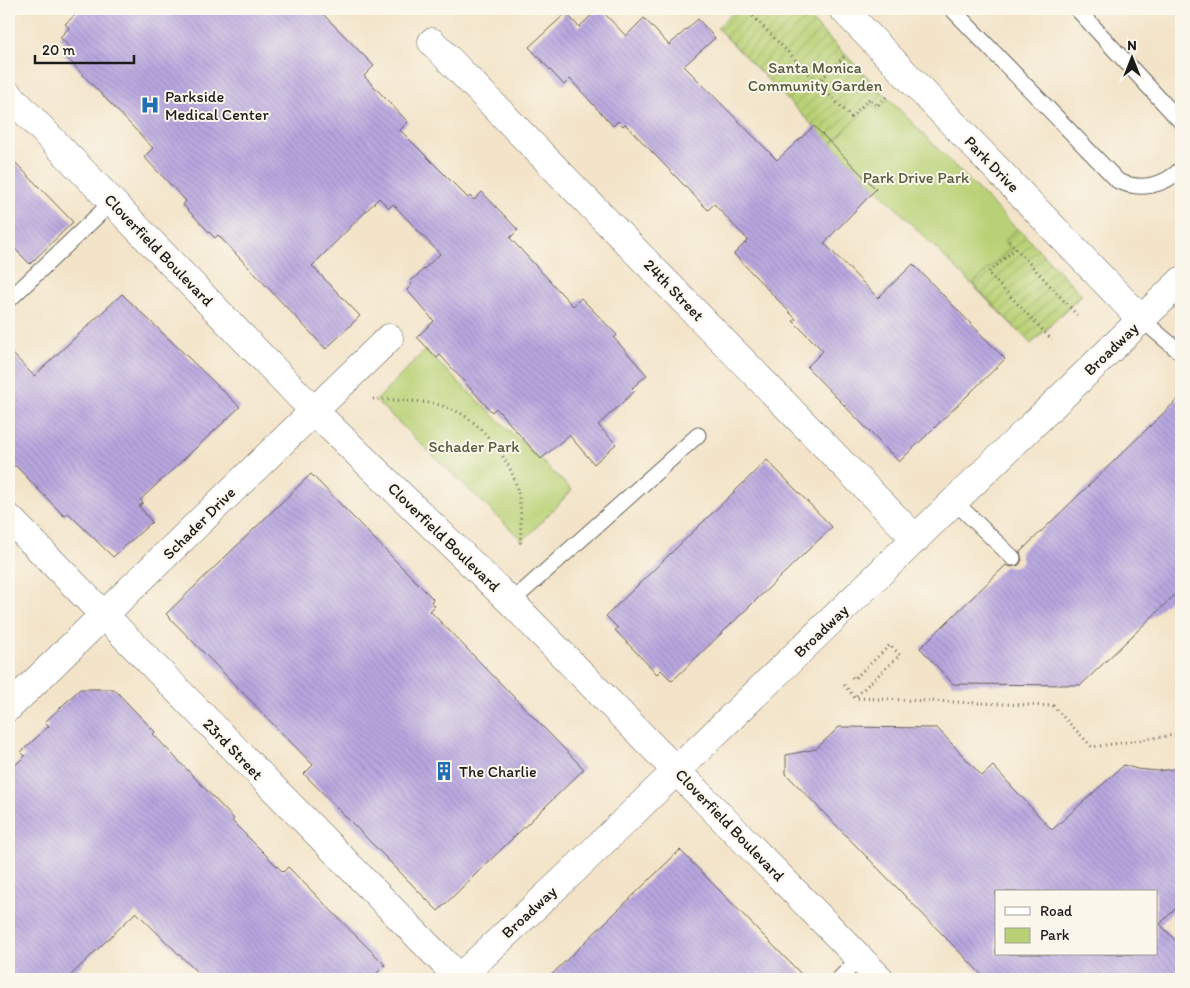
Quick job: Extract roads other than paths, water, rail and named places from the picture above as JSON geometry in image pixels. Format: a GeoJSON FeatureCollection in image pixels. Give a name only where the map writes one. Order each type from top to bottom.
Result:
{"type":"FeatureCollection","features":[{"type":"Feature","properties":{"kind":"street","name":"Park Drive"},"geometry":{"type":"LineString","coordinates":[[843,9],[1141,319]]}},
{"type":"Feature","properties":{"kind":"street","name":"24th Street"},"geometry":{"type":"LineString","coordinates":[[432,42],[916,539]]}},
{"type":"Feature","properties":{"kind":"street","name":"Cloverfield Boulevard"},"geometry":{"type":"LineString","coordinates":[[9,95],[313,410],[511,602],[880,979]]}},
{"type":"Feature","properties":{"kind":"street","name":"Broadway"},"geometry":{"type":"LineString","coordinates":[[458,979],[574,870],[1181,280]]}},
{"type":"Feature","properties":{"kind":"street","name":"Schader Drive"},"geometry":{"type":"LineString","coordinates":[[9,707],[105,616],[313,410],[389,338]]}},
{"type":"Feature","properties":{"kind":"street","name":"23rd Street"},"geometry":{"type":"LineString","coordinates":[[9,518],[458,979]]}},
{"type":"Feature","properties":{"kind":"lane"},"geometry":{"type":"LineString","coordinates":[[952,9],[1118,181],[1128,186],[1146,187],[1167,181],[1181,169]]}},
{"type":"Feature","properties":{"kind":"lane"},"geometry":{"type":"LineString","coordinates":[[1077,9],[1181,122]]}},
{"type":"Feature","properties":{"kind":"lane"},"geometry":{"type":"LineString","coordinates":[[10,297],[112,202]]}},
{"type":"Feature","properties":{"kind":"lane"},"geometry":{"type":"LineString","coordinates":[[1141,319],[1181,354]]}},
{"type":"Feature","properties":{"kind":"lane"},"geometry":{"type":"LineString","coordinates":[[511,602],[698,435]]}},
{"type":"Feature","properties":{"kind":"lane"},"geometry":{"type":"LineString","coordinates":[[954,501],[1014,558]]}},
{"type":"Feature","properties":{"kind":"lane"},"geometry":{"type":"LineString","coordinates":[[839,979],[860,958]]}},
{"type":"Feature","properties":{"kind":"place","name":"Parkside Medical Center"},"geometry":{"type":"Point","coordinates":[150,105]}},
{"type":"Feature","properties":{"kind":"place","name":"The Charlie"},"geometry":{"type":"Point","coordinates":[444,771]}},
{"type":"Feature","properties":{"kind":"park label","name":"Santa Monica Community Garden"},"geometry":{"type":"Point","coordinates":[815,76]}},
{"type":"Feature","properties":{"kind":"park label","name":"Park Drive Park"},"geometry":{"type":"Point","coordinates":[916,177]}},
{"type":"Feature","properties":{"kind":"park label","name":"Schader Park"},"geometry":{"type":"Point","coordinates":[474,446]}}]}
